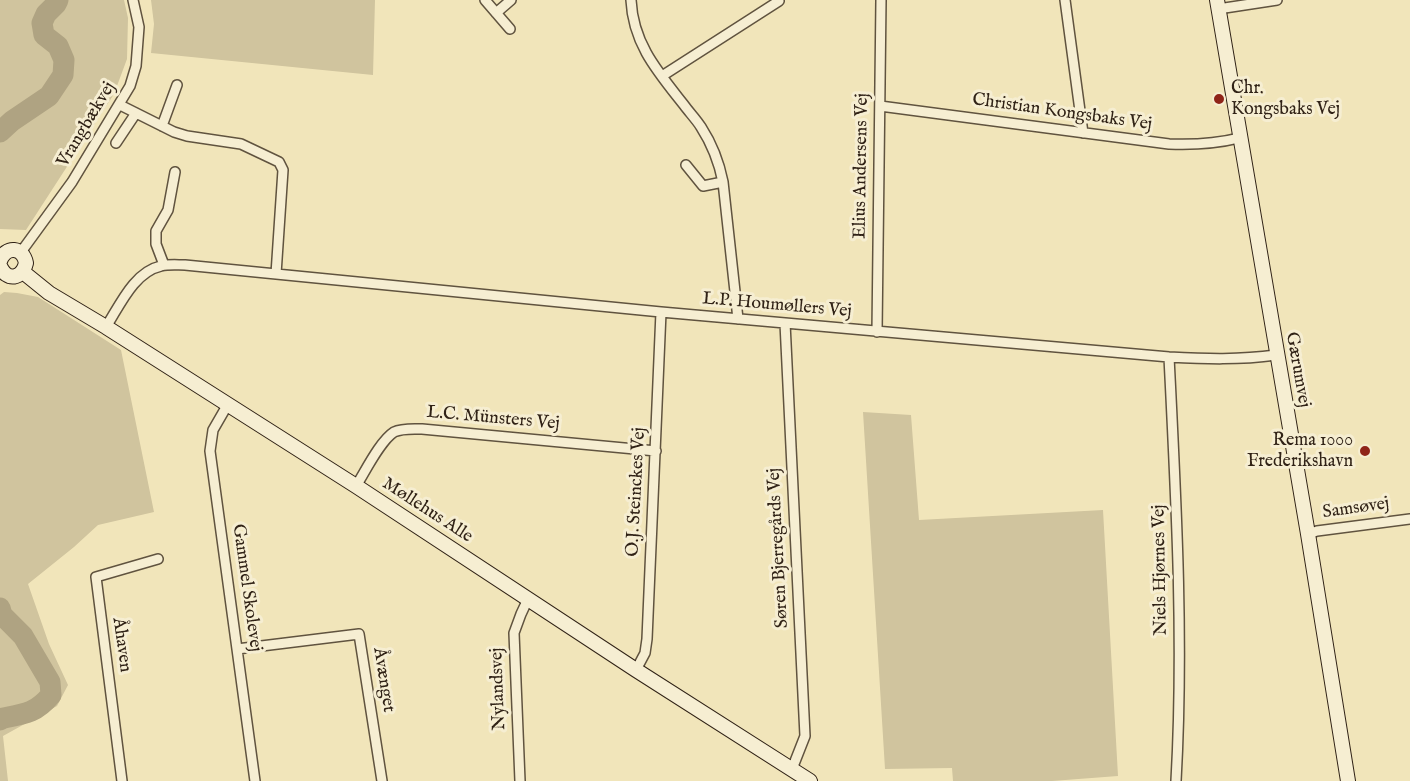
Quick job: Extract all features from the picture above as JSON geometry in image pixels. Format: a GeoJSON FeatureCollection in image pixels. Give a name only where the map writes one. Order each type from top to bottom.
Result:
{"type":"FeatureCollection","features":[{"type":"Feature","properties":{"kind":"street","name":"Vrangbækvej"},"geometry":{"type":"LineString","coordinates":[[21,252],[72,182],[130,86],[136,66],[139,27],[133,0]]}},
{"type":"Feature","properties":{"kind":"street"},"geometry":{"type":"LineString","coordinates":[[485,0],[510,29]]}},
{"type":"Feature","properties":{"kind":"street"},"geometry":{"type":"LineString","coordinates":[[496,14],[511,0]]}},
{"type":"Feature","properties":{"kind":"street"},"geometry":{"type":"LineString","coordinates":[[631,0],[635,28],[651,63],[700,126],[714,150],[723,182],[738,319]]}},
{"type":"Feature","properties":{"kind":"street","name":"Elius Andersens Vej"},"geometry":{"type":"LineString","coordinates":[[877,332],[881,0]]}},
{"type":"Feature","properties":{"kind":"street"},"geometry":{"type":"LineString","coordinates":[[1065,0],[1083,132]]}},
{"type":"Feature","properties":{"kind":"street"},"geometry":{"type":"LineString","coordinates":[[1217,5],[1277,0]]}},
{"type":"Feature","properties":{"kind":"street"},"geometry":{"type":"LineString","coordinates":[[662,76],[779,1]]}},
{"type":"Feature","properties":{"kind":"street","name":"Gærumvej"},"geometry":{"type":"LineString","coordinates":[[1217,5],[1348,781]]}},
{"type":"Feature","properties":{"kind":"street"},"geometry":{"type":"LineString","coordinates":[[162,126],[177,85]]}},
{"type":"Feature","properties":{"kind":"street"},"geometry":{"type":"LineString","coordinates":[[120,105],[187,136],[241,144],[279,162],[283,170],[276,274]]}},
{"type":"Feature","properties":{"kind":"street","name":"Christian Kongsbaks Vej"},"geometry":{"type":"LineString","coordinates":[[880,106],[1169,144],[1217,143],[1239,138]]}},
{"type":"Feature","properties":{"kind":"street"},"geometry":{"type":"LineString","coordinates":[[116,143],[136,113]]}},
{"type":"Feature","properties":{"kind":"street"},"geometry":{"type":"LineString","coordinates":[[686,165],[703,186],[723,182]]}},
{"type":"Feature","properties":{"kind":"street"},"geometry":{"type":"LineString","coordinates":[[106,327],[140,277],[151,269],[164,265],[156,244],[156,231],[168,210],[175,172]]}},
{"type":"Feature","properties":{"kind":"street"},"geometry":{"type":"LineString","coordinates":[[12,250],[21,252],[26,263],[23,272],[12,277],[5,274],[1,262],[12,250]]}},
{"type":"Feature","properties":{"kind":"street","name":"L.P. Houmøllers Vej"},"geometry":{"type":"LineString","coordinates":[[164,265],[185,265],[661,312],[1169,357],[1237,359],[1276,355]]}},
{"type":"Feature","properties":{"kind":"street","name":"Møllehus Alle"},"geometry":{"type":"LineString","coordinates":[[23,272],[49,293],[356,486],[810,781]]}},
{"type":"Feature","properties":{"kind":"street","name":"O.J. Steinckes Vej"},"geometry":{"type":"LineString","coordinates":[[636,670],[645,653],[647,639],[661,312]]}},
{"type":"Feature","properties":{"kind":"street","name":"Søren Bjerregårds Vej"},"geometry":{"type":"LineString","coordinates":[[785,323],[805,736],[792,769]]}},
{"type":"Feature","properties":{"kind":"street","name":"Niels Hjørnes Vej"},"geometry":{"type":"LineString","coordinates":[[1169,357],[1180,656],[1176,781]]}},
{"type":"Feature","properties":{"kind":"street","name":"Gammel Skolevej"},"geometry":{"type":"LineString","coordinates":[[228,404],[213,430],[210,450],[255,781]]}},
{"type":"Feature","properties":{"kind":"street","name":"L.C. Münsters Vej"},"geometry":{"type":"LineString","coordinates":[[356,486],[377,450],[394,432],[403,430],[422,429],[656,450]]}},
{"type":"Feature","properties":{"kind":"street","name":"Samsøvej"},"geometry":{"type":"LineString","coordinates":[[1308,534],[1410,519]]}},
{"type":"Feature","properties":{"kind":"street","name":"Åhaven"},"geometry":{"type":"LineString","coordinates":[[122,781],[96,578],[158,559]]}},
{"type":"Feature","properties":{"kind":"street","name":"Nylandsvej"},"geometry":{"type":"LineString","coordinates":[[520,781],[514,633],[528,599]]}},
{"type":"Feature","properties":{"kind":"street","name":"Åvænget"},"geometry":{"type":"LineString","coordinates":[[237,649],[359,634],[382,781]]}},
{"type":"Feature","properties":{"kind":"shaded area"},"geometry":{"type":"Polygon","coordinates":[[[0,0],[124,0],[128,18],[127,59],[114,94],[26,230],[0,229],[0,0]]]}},
{"type":"Feature","properties":{"kind":"shaded area"},"geometry":{"type":"Polygon","coordinates":[[[151,0],[375,0],[373,75],[151,53],[154,24],[151,0]]]}},
{"type":"Feature","properties":{"kind":"shaded area"},"geometry":{"type":"Polygon","coordinates":[[[4,292],[38,297],[121,350],[154,512],[98,525],[28,584],[49,644],[68,685],[57,706],[3,736],[8,781],[0,781],[0,295],[4,292]]]}},
{"type":"Feature","properties":{"kind":"shaded area"},"geometry":{"type":"Polygon","coordinates":[[[863,412],[911,415],[919,520],[1103,510],[1118,776],[1052,781],[953,781],[952,768],[885,769],[863,412]]]}},
{"type":"Feature","properties":{"kind":"waterway"},"geometry":{"type":"LineString","coordinates":[[0,132],[49,96],[63,75],[64,60],[58,46],[44,35],[42,23],[46,14],[58,0]]}},
{"type":"Feature","properties":{"kind":"waterway"},"geometry":{"type":"LineString","coordinates":[[0,608],[2,615],[23,636],[50,682],[51,695],[35,709],[0,720]]}},
{"type":"Feature","properties":{"kind":"place","name":"Chr. Kongsbaks Vej"},"geometry":{"type":"Point","coordinates":[1219,99]}},
{"type":"Feature","properties":{"kind":"place","name":"Rema 1000 Frederikshavn"},"geometry":{"type":"Point","coordinates":[1365,451]}}]}
